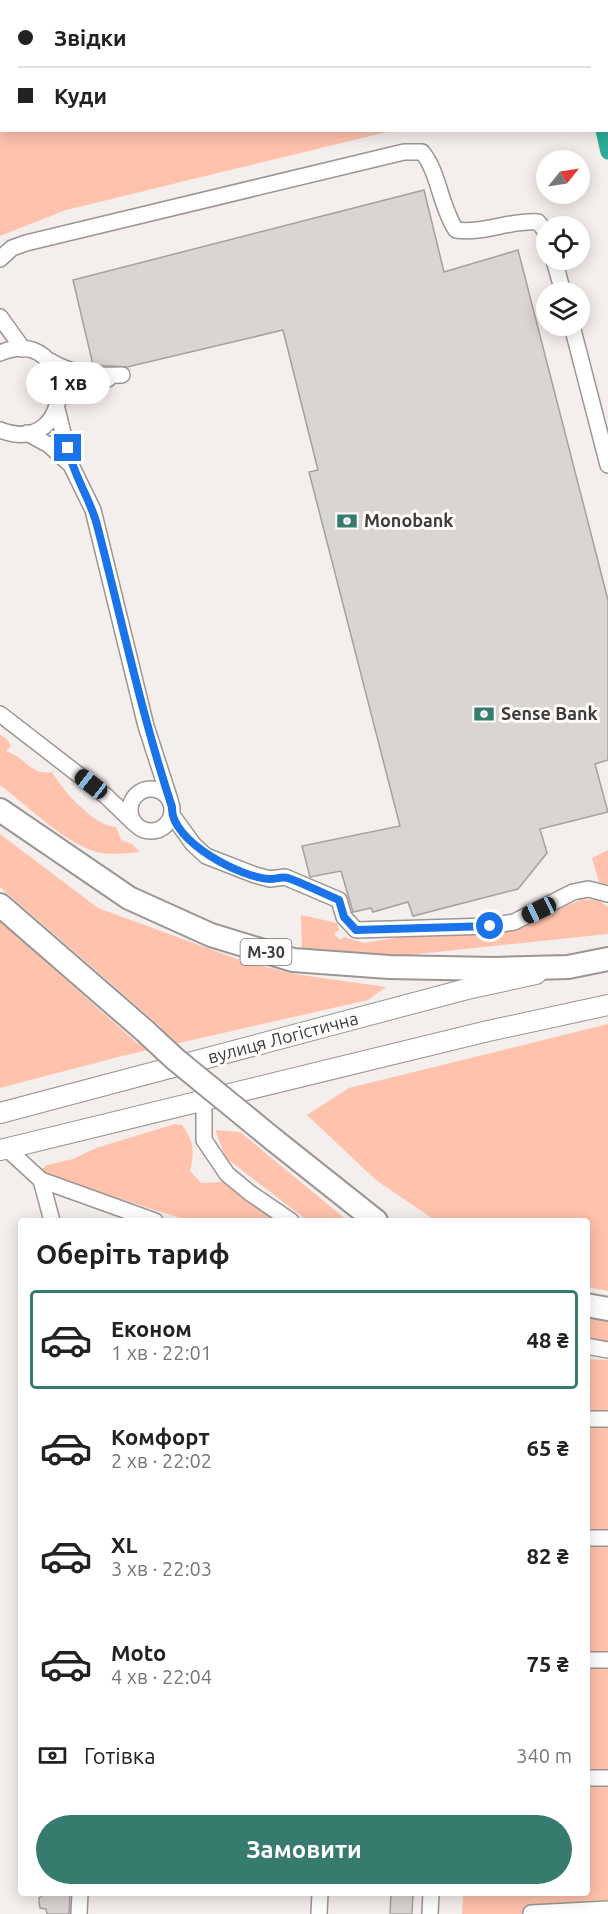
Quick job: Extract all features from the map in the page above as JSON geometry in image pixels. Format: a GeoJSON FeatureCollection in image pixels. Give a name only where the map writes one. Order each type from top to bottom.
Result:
{"type":"FeatureCollection","features":[{"type":"Feature","properties":{"kind":"highway","name":"М-30"},"geometry":{"type":"LineString","coordinates":[[0,810],[129,898],[211,935],[293,960],[389,967],[568,967],[608,959]]}},
{"type":"Feature","properties":{"kind":"highway"},"geometry":{"type":"LineString","coordinates":[[0,905],[175,1059],[371,1218]]}},
{"type":"Feature","properties":{"kind":"highway"},"geometry":{"type":"LineString","coordinates":[[590,1306],[608,1309]]}},
{"type":"Feature","properties":{"kind":"main road","name":"вулиця Логістична"},"geometry":{"type":"LineString","coordinates":[[0,1113],[467,989],[568,967]]}},
{"type":"Feature","properties":{"kind":"main road"},"geometry":{"type":"LineString","coordinates":[[3,1149],[488,1031],[608,1005]]}},
{"type":"Feature","properties":{"kind":"street"},"geometry":{"type":"LineString","coordinates":[[0,259],[12,248],[26,243],[404,152],[422,153],[429,160],[446,216],[456,230],[472,232],[522,221],[536,222]]}},
{"type":"Feature","properties":{"kind":"street"},"geometry":{"type":"LineString","coordinates":[[0,317],[23,349]]}},
{"type":"Feature","properties":{"kind":"street"},"geometry":{"type":"LineString","coordinates":[[575,336],[608,465]]}},
{"type":"Feature","properties":{"kind":"street"},"geometry":{"type":"LineString","coordinates":[[0,353],[23,349],[36,352],[47,360],[73,372],[96,376],[122,375],[58,403],[44,424],[27,433],[14,434],[0,430]]}},
{"type":"Feature","properties":{"kind":"street"},"geometry":{"type":"LineString","coordinates":[[0,714],[106,796],[135,824],[146,831],[160,830],[170,821],[171,807],[154,754],[93,510],[71,465],[58,403],[56,371],[47,360]]}},
{"type":"Feature","properties":{"kind":"street"},"geometry":{"type":"LineString","coordinates":[[27,433],[49,445],[71,465]]}},
{"type":"Feature","properties":{"kind":"street"},"geometry":{"type":"LineString","coordinates":[[135,824],[130,811],[131,804],[150,783],[154,754]]}},
{"type":"Feature","properties":{"kind":"street"},"geometry":{"type":"LineString","coordinates":[[106,796],[116,799],[129,798],[142,791],[159,790],[193,844],[206,856],[270,879],[285,877],[339,900],[344,917],[356,930],[490,926],[513,922],[573,892],[588,888],[608,894]]}},
{"type":"Feature","properties":{"kind":"street"},"geometry":{"type":"LineString","coordinates":[[204,1101],[204,1140],[227,1173],[250,1193],[287,1218]]}},
{"type":"Feature","properties":{"kind":"street"},"geometry":{"type":"LineString","coordinates":[[3,1149],[40,1180],[143,1218]]}},
{"type":"Feature","properties":{"kind":"street"},"geometry":{"type":"LineString","coordinates":[[40,1180],[50,1218]]}},
{"type":"Feature","properties":{"kind":"street"},"geometry":{"type":"LineString","coordinates":[[590,1347],[608,1350]]}},
{"type":"Feature","properties":{"kind":"street"},"geometry":{"type":"LineString","coordinates":[[590,1419],[608,1419]]}},
{"type":"Feature","properties":{"kind":"street"},"geometry":{"type":"LineString","coordinates":[[590,1538],[608,1539]]}},
{"type":"Feature","properties":{"kind":"street"},"geometry":{"type":"LineString","coordinates":[[590,1660],[608,1660]]}},
{"type":"Feature","properties":{"kind":"street"},"geometry":{"type":"LineString","coordinates":[[590,1778],[608,1778]]}},
{"type":"Feature","properties":{"kind":"street"},"geometry":{"type":"LineString","coordinates":[[79,1914],[80,1896]]}},
{"type":"Feature","properties":{"kind":"street"},"geometry":{"type":"LineString","coordinates":[[319,1914],[320,1896]]}},
{"type":"Feature","properties":{"kind":"street"},"geometry":{"type":"LineString","coordinates":[[430,1914],[431,1896]]}},
{"type":"Feature","properties":{"kind":"street"},"geometry":{"type":"LineString","coordinates":[[531,1913],[608,1909]]}},
{"type":"Feature","properties":{"kind":"shaded area"},"geometry":{"type":"Polygon","coordinates":[[[0,132],[387,132],[66,210],[0,236],[0,132]]]}},
{"type":"Feature","properties":{"kind":"shaded area"},"geometry":{"type":"Polygon","coordinates":[[[0,735],[6,738],[11,746],[6,751],[33,769],[52,772],[80,806],[98,821],[116,827],[121,840],[132,844],[140,852],[102,853],[76,843],[62,835],[0,785],[0,735]]]}},
{"type":"Feature","properties":{"kind":"shaded area"},"geometry":{"type":"Polygon","coordinates":[[[0,834],[98,908],[237,959],[294,974],[386,987],[368,1000],[122,1056],[0,1088],[0,921],[138,1044],[161,1027],[0,887],[0,834]]]}},
{"type":"Feature","properties":{"kind":"shaded area"},"geometry":{"type":"Polygon","coordinates":[[[608,850],[608,885],[599,882],[592,858],[608,850]]]}},
{"type":"Feature","properties":{"kind":"shaded area"},"geometry":{"type":"Polygon","coordinates":[[[583,899],[600,901],[608,907],[608,934],[370,959],[302,950],[301,915],[337,923],[339,930],[334,934],[340,940],[344,937],[364,943],[412,935],[518,925],[583,899]]]}},
{"type":"Feature","properties":{"kind":"shaded area"},"geometry":{"type":"Polygon","coordinates":[[[608,1024],[608,1291],[590,1288],[590,1218],[432,1218],[376,1180],[307,1115],[349,1088],[608,1024]]]}},
{"type":"Feature","properties":{"kind":"shaded area"},"geometry":{"type":"Polygon","coordinates":[[[175,1124],[182,1125],[189,1137],[193,1152],[190,1171],[201,1183],[222,1182],[230,1185],[279,1218],[180,1218],[44,1175],[42,1169],[47,1165],[73,1159],[96,1148],[175,1124]]]}},
{"type":"Feature","properties":{"kind":"shaded area"},"geometry":{"type":"Polygon","coordinates":[[[215,1130],[240,1132],[344,1218],[304,1218],[226,1158],[215,1130]]]}},
{"type":"Feature","properties":{"kind":"shaded area"},"geometry":{"type":"Polygon","coordinates":[[[590,1316],[608,1318],[608,1343],[590,1340],[590,1316]]]}},
{"type":"Feature","properties":{"kind":"shaded area"},"geometry":{"type":"Polygon","coordinates":[[[590,1359],[608,1360],[608,1914],[462,1914],[463,1896],[590,1896],[590,1359]]]}},
{"type":"Feature","properties":{"kind":"building"},"geometry":{"type":"Polygon","coordinates":[[[424,190],[444,272],[518,250],[536,320],[536,336],[540,336],[608,600],[608,760],[595,764],[608,812],[540,829],[547,853],[518,889],[413,916],[408,902],[373,912],[371,908],[353,912],[341,871],[310,877],[302,846],[400,826],[309,472],[318,470],[283,330],[127,367],[93,365],[73,280],[424,190]]]}},
{"type":"Feature","properties":{"kind":"building"},"geometry":{"type":"Polygon","coordinates":[[[42,1896],[70,1896],[69,1914],[47,1914],[46,1909],[40,1908],[39,1898],[42,1896]]]}},
{"type":"Feature","properties":{"kind":"building"},"geometry":{"type":"Polygon","coordinates":[[[391,1896],[413,1896],[412,1914],[390,1914],[391,1896]]]}},
{"type":"Feature","properties":{"kind":"waterway"},"geometry":{"type":"LineString","coordinates":[[603,132],[608,152]]}},
{"type":"Feature","properties":{"kind":"place","name":"Monobank"},"geometry":{"type":"Point","coordinates":[347,521]}},
{"type":"Feature","properties":{"kind":"place","name":"Sense Bank"},"geometry":{"type":"Point","coordinates":[484,714]}},
{"type":"Feature","properties":{"kind":"route"},"geometry":{"type":"LineString","coordinates":[[68,448],[71,465],[93,510],[146,726],[172,807],[172,815],[193,844],[206,856],[238,870],[270,879],[285,877],[339,900],[344,917],[356,930],[432,926],[457,929],[490,926]]}}]}
